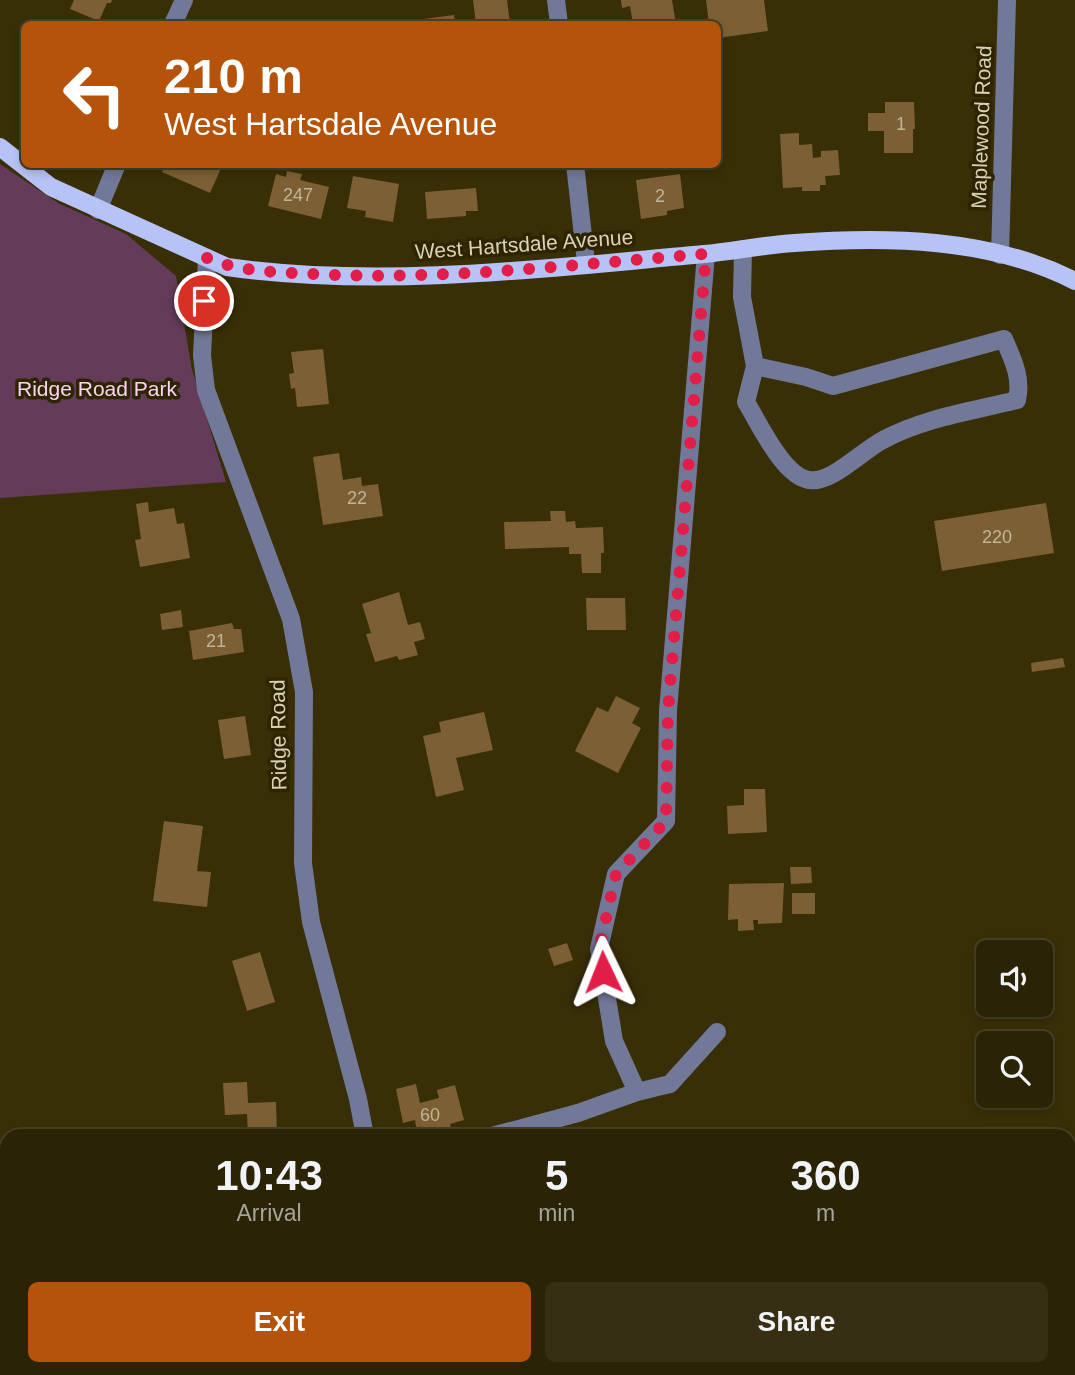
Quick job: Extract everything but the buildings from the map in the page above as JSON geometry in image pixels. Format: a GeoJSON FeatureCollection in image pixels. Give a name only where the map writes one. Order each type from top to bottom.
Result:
{"type":"FeatureCollection","features":[{"type":"Feature","properties":{"kind":"main road","name":"West Hartsdale Avenue"},"geometry":{"type":"LineString","coordinates":[[0,147],[21,163]]}},
{"type":"Feature","properties":{"kind":"main road","name":"West Hartsdale Avenue"},"geometry":{"type":"LineString","coordinates":[[27,168],[51,187],[98,210],[228,267],[249,270],[347,276],[455,275],[706,254],[794,243],[887,239],[973,248],[1049,267],[1075,281]]}},
{"type":"Feature","properties":{"kind":"street"},"geometry":{"type":"LineString","coordinates":[[174,21],[184,0]]}},
{"type":"Feature","properties":{"kind":"street"},"geometry":{"type":"LineString","coordinates":[[556,0],[559,21]]}},
{"type":"Feature","properties":{"kind":"street","name":"Maplewood Road"},"geometry":{"type":"LineString","coordinates":[[1000,255],[1007,0]]}},
{"type":"Feature","properties":{"kind":"street"},"geometry":{"type":"LineString","coordinates":[[98,210],[115,168]]}},
{"type":"Feature","properties":{"kind":"street"},"geometry":{"type":"LineString","coordinates":[[575,168],[586,263]]}},
{"type":"Feature","properties":{"kind":"street"},"geometry":{"type":"LineString","coordinates":[[743,249],[742,297],[755,366],[746,402],[771,445],[794,474],[809,480],[824,479],[884,439],[926,423],[1017,400],[1021,385],[1004,339],[833,386],[755,366]]}},
{"type":"Feature","properties":{"kind":"street"},"geometry":{"type":"LineString","coordinates":[[637,1092],[614,1041],[599,949],[616,874],[666,821],[668,711],[706,254]]}},
{"type":"Feature","properties":{"kind":"street","name":"Ridge Road"},"geometry":{"type":"LineString","coordinates":[[207,258],[202,355],[206,390],[291,619],[304,692],[303,863],[311,922],[364,1129]]}},
{"type":"Feature","properties":{"kind":"street"},"geometry":{"type":"LineString","coordinates":[[518,1129],[670,1084],[717,1032]]}},
{"type":"Feature","properties":{"kind":"green space","name":"Ridge Road Park"},"geometry":{"type":"Polygon","coordinates":[[[0,164],[58,203],[126,234],[176,276],[192,370],[226,482],[0,498],[0,164]]]}},
{"type":"Feature","properties":{"kind":"route"},"geometry":{"type":"LineString","coordinates":[[204,301],[207,258],[228,267],[249,270],[347,276],[455,275],[706,254],[668,711],[666,821],[616,874],[599,949],[603,972]]}}]}
